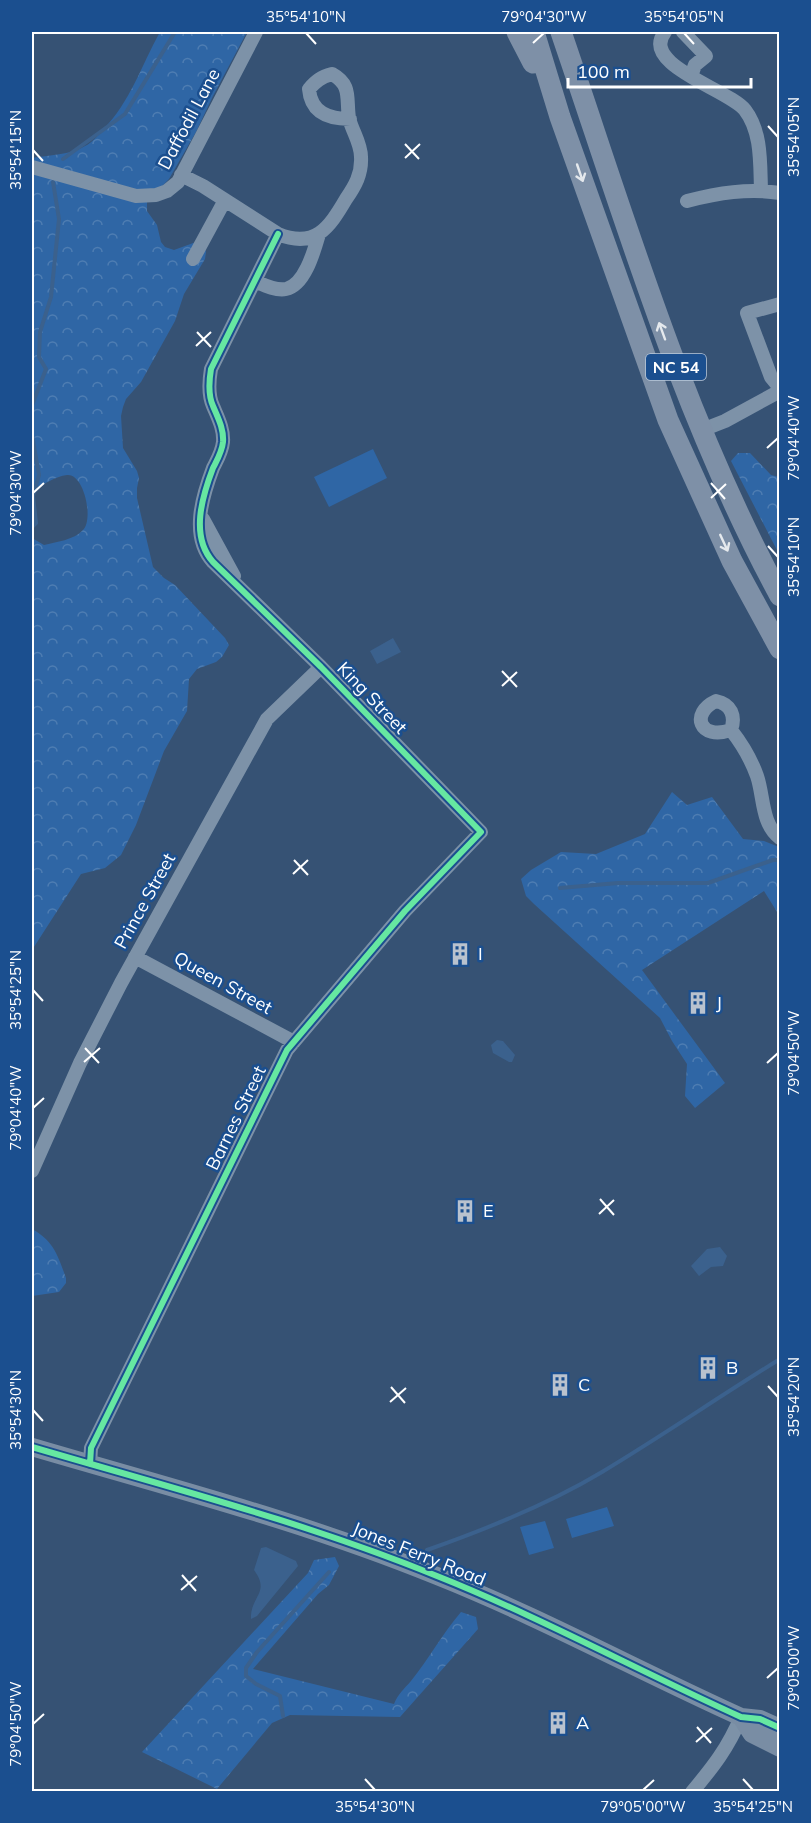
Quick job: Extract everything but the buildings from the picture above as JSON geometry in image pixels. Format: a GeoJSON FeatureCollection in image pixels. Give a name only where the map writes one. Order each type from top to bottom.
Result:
{"type":"FeatureCollection","features":[{"type":"Feature","properties":{"kind":"highway"},"geometry":{"type":"LineString","coordinates":[[517,32],[560,117]]}},
{"type":"Feature","properties":{"kind":"highway","name":"NC 54"},"geometry":{"type":"LineString","coordinates":[[534,32],[560,117],[629,314],[681,450],[732,561],[780,649]]}},
{"type":"Feature","properties":{"kind":"highway","name":"NC 54"},"geometry":{"type":"LineString","coordinates":[[561,32],[661,328],[732,498],[780,596]]}},
{"type":"Feature","properties":{"kind":"highway"},"geometry":{"type":"LineString","coordinates":[[576,32],[594,129]]}},
{"type":"Feature","properties":{"kind":"highway"},"geometry":{"type":"LineString","coordinates":[[629,314],[658,366],[681,416],[687,424],[702,430]]}},
{"type":"Feature","properties":{"kind":"highway"},"geometry":{"type":"LineString","coordinates":[[681,450],[704,470],[753,566],[780,601]]}},
{"type":"Feature","properties":{"kind":"main road","name":"Jones Ferry Road"},"geometry":{"type":"LineString","coordinates":[[32,1447],[297,1524],[437,1575],[741,1718],[760,1719],[780,1728]]}},
{"type":"Feature","properties":{"kind":"main road","name":"Jones Ferry Road"},"geometry":{"type":"LineString","coordinates":[[741,1718],[752,1734],[780,1748]]}},
{"type":"Feature","properties":{"kind":"street","name":"Daffodil Lane"},"geometry":{"type":"LineString","coordinates":[[32,166],[136,196],[156,195],[167,191],[178,182],[256,32]]}},
{"type":"Feature","properties":{"kind":"street"},"geometry":{"type":"LineString","coordinates":[[665,32],[660,41],[663,52],[674,67],[740,104],[752,120],[761,168],[761,190]]}},
{"type":"Feature","properties":{"kind":"street"},"geometry":{"type":"LineString","coordinates":[[683,32],[706,56],[695,65],[691,76]]}},
{"type":"Feature","properties":{"kind":"street"},"geometry":{"type":"LineString","coordinates":[[181,175],[278,234],[290,239],[301,239],[319,234],[334,220],[357,182],[361,170],[360,146],[350,119]]}},
{"type":"Feature","properties":{"kind":"street"},"geometry":{"type":"LineString","coordinates":[[687,201],[708,196],[761,190],[780,193]]}},
{"type":"Feature","properties":{"kind":"street"},"geometry":{"type":"LineString","coordinates":[[193,259],[225,200]]}},
{"type":"Feature","properties":{"kind":"street"},"geometry":{"type":"LineString","coordinates":[[278,234],[255,281],[268,287],[286,289],[298,282],[313,256],[319,234]]}},
{"type":"Feature","properties":{"kind":"street","name":"King Street"},"geometry":{"type":"LineString","coordinates":[[255,281],[211,369],[210,394],[220,420],[223,442],[201,504],[200,515],[239,586],[481,832]]}},
{"type":"Feature","properties":{"kind":"street"},"geometry":{"type":"LineString","coordinates":[[702,430],[725,421],[780,390],[771,377],[747,313],[780,304]]}},
{"type":"Feature","properties":{"kind":"street","name":"Prince Street"},"geometry":{"type":"LineString","coordinates":[[32,1171],[81,1063],[135,957],[267,719],[321,667]]}},
{"type":"Feature","properties":{"kind":"street"},"geometry":{"type":"LineString","coordinates":[[731,730],[747,753],[757,777],[768,822],[780,838]]}},
{"type":"Feature","properties":{"kind":"street","name":"Barnes Street"},"geometry":{"type":"LineString","coordinates":[[90,1464],[95,1440],[287,1050],[405,911],[481,832]]}},
{"type":"Feature","properties":{"kind":"street","name":"Queen Street"},"geometry":{"type":"LineString","coordinates":[[135,957],[294,1042]]}},
{"type":"Feature","properties":{"kind":"street"},"geometry":{"type":"LineString","coordinates":[[692,1791],[720,1758],[741,1718]]}},
{"type":"Feature","properties":{"kind":"green space"},"geometry":{"type":"Polygon","coordinates":[[[160,32],[247,32],[196,132],[169,179],[147,202],[147,211],[157,225],[161,242],[165,247],[174,250],[196,242],[204,246],[206,252],[205,259],[184,294],[175,321],[141,382],[126,399],[121,416],[123,448],[139,478],[137,498],[153,567],[175,585],[229,645],[222,657],[216,662],[197,669],[189,679],[187,711],[164,751],[136,825],[121,855],[105,868],[81,874],[32,950],[32,538],[44,545],[70,538],[83,530],[88,516],[86,498],[73,476],[63,476],[32,489],[32,158],[73,151],[88,145],[121,108],[160,32]]]}},
{"type":"Feature","properties":{"kind":"green space"},"geometry":{"type":"Polygon","coordinates":[[[373,449],[387,478],[329,507],[314,477],[373,449]]]}},
{"type":"Feature","properties":{"kind":"green space"},"geometry":{"type":"Polygon","coordinates":[[[738,453],[750,453],[771,475],[779,477],[779,554],[731,461],[738,453]]]}},
{"type":"Feature","properties":{"kind":"green space"},"geometry":{"type":"Polygon","coordinates":[[[672,792],[687,805],[712,797],[743,839],[764,841],[779,847],[779,915],[764,891],[642,970],[725,1083],[695,1108],[685,1096],[687,1064],[660,1018],[526,896],[521,879],[531,870],[561,852],[596,854],[645,834],[672,792]]]}},
{"type":"Feature","properties":{"kind":"green space"},"geometry":{"type":"Polygon","coordinates":[[[32,1229],[50,1244],[58,1256],[66,1278],[66,1283],[59,1292],[32,1296],[32,1229]]]}},
{"type":"Feature","properties":{"kind":"green space"},"geometry":{"type":"Polygon","coordinates":[[[607,1507],[614,1526],[572,1538],[566,1519],[607,1507]]]}},
{"type":"Feature","properties":{"kind":"green space"},"geometry":{"type":"Polygon","coordinates":[[[545,1521],[554,1548],[529,1555],[520,1527],[545,1521]]]}},
{"type":"Feature","properties":{"kind":"green space"},"geometry":{"type":"Polygon","coordinates":[[[335,1557],[339,1566],[329,1585],[318,1594],[253,1669],[394,1704],[399,1694],[418,1673],[461,1612],[476,1617],[478,1629],[400,1717],[290,1715],[272,1723],[217,1789],[142,1752],[308,1573],[314,1560],[335,1557]]]}},
{"type":"Feature","properties":{"kind":"shaded area"},"geometry":{"type":"Polygon","coordinates":[[[393,638],[401,652],[377,664],[370,651],[393,638]]]}},
{"type":"Feature","properties":{"kind":"shaded area"},"geometry":{"type":"Polygon","coordinates":[[[497,1040],[503,1041],[515,1055],[512,1062],[493,1053],[491,1045],[497,1040]]]}},
{"type":"Feature","properties":{"kind":"shaded area"},"geometry":{"type":"Polygon","coordinates":[[[720,1247],[727,1256],[723,1266],[711,1267],[699,1276],[691,1266],[707,1249],[720,1247]]]}},
{"type":"Feature","properties":{"kind":"shaded area"},"geometry":{"type":"Polygon","coordinates":[[[266,1547],[296,1561],[298,1566],[257,1616],[251,1619],[253,1605],[261,1584],[254,1570],[261,1548],[266,1547]]]}},
{"type":"Feature","properties":{"kind":"waterway"},"geometry":{"type":"LineString","coordinates":[[63,159],[125,114],[175,32]]}},
{"type":"Feature","properties":{"kind":"waterway"},"geometry":{"type":"LineString","coordinates":[[32,405],[46,369],[39,357],[40,332],[51,297],[59,219],[53,182]]}},
{"type":"Feature","properties":{"kind":"waterway"},"geometry":{"type":"LineString","coordinates":[[32,435],[39,475],[33,496],[36,523],[32,527]]}},
{"type":"Feature","properties":{"kind":"waterway"},"geometry":{"type":"LineString","coordinates":[[560,888],[618,883],[708,883],[773,860],[780,860]]}},
{"type":"Feature","properties":{"kind":"waterway"},"geometry":{"type":"LineString","coordinates":[[427,1550],[516,1516],[581,1484],[780,1359]]}},
{"type":"Feature","properties":{"kind":"waterway"},"geometry":{"type":"LineString","coordinates":[[283,1716],[280,1696],[256,1684],[246,1676],[246,1668],[257,1652],[329,1572]]}},
{"type":"Feature","properties":{"kind":"cycle path"},"geometry":{"type":"LineString","coordinates":[[90,1464],[91,1448],[287,1050],[405,911],[481,832],[321,667],[213,562],[206,552],[202,540],[200,516],[209,479],[223,442],[222,428],[210,397],[211,369],[278,234]]}},
{"type":"Feature","properties":{"kind":"cycle path"},"geometry":{"type":"LineString","coordinates":[[32,1447],[236,1506],[387,1557],[514,1609],[741,1717],[760,1719],[780,1728]]}},
{"type":"Feature","properties":{"kind":"place","name":"I"},"geometry":{"type":"Point","coordinates":[460,954]}},
{"type":"Feature","properties":{"kind":"place","name":"J"},"geometry":{"type":"Point","coordinates":[698,1003]}},
{"type":"Feature","properties":{"kind":"place","name":"E"},"geometry":{"type":"Point","coordinates":[465,1211]}},
{"type":"Feature","properties":{"kind":"place","name":"B"},"geometry":{"type":"Point","coordinates":[708,1368]}},
{"type":"Feature","properties":{"kind":"place","name":"C"},"geometry":{"type":"Point","coordinates":[560,1385]}},
{"type":"Feature","properties":{"kind":"place","name":"A"},"geometry":{"type":"Point","coordinates":[558,1723]}}]}
